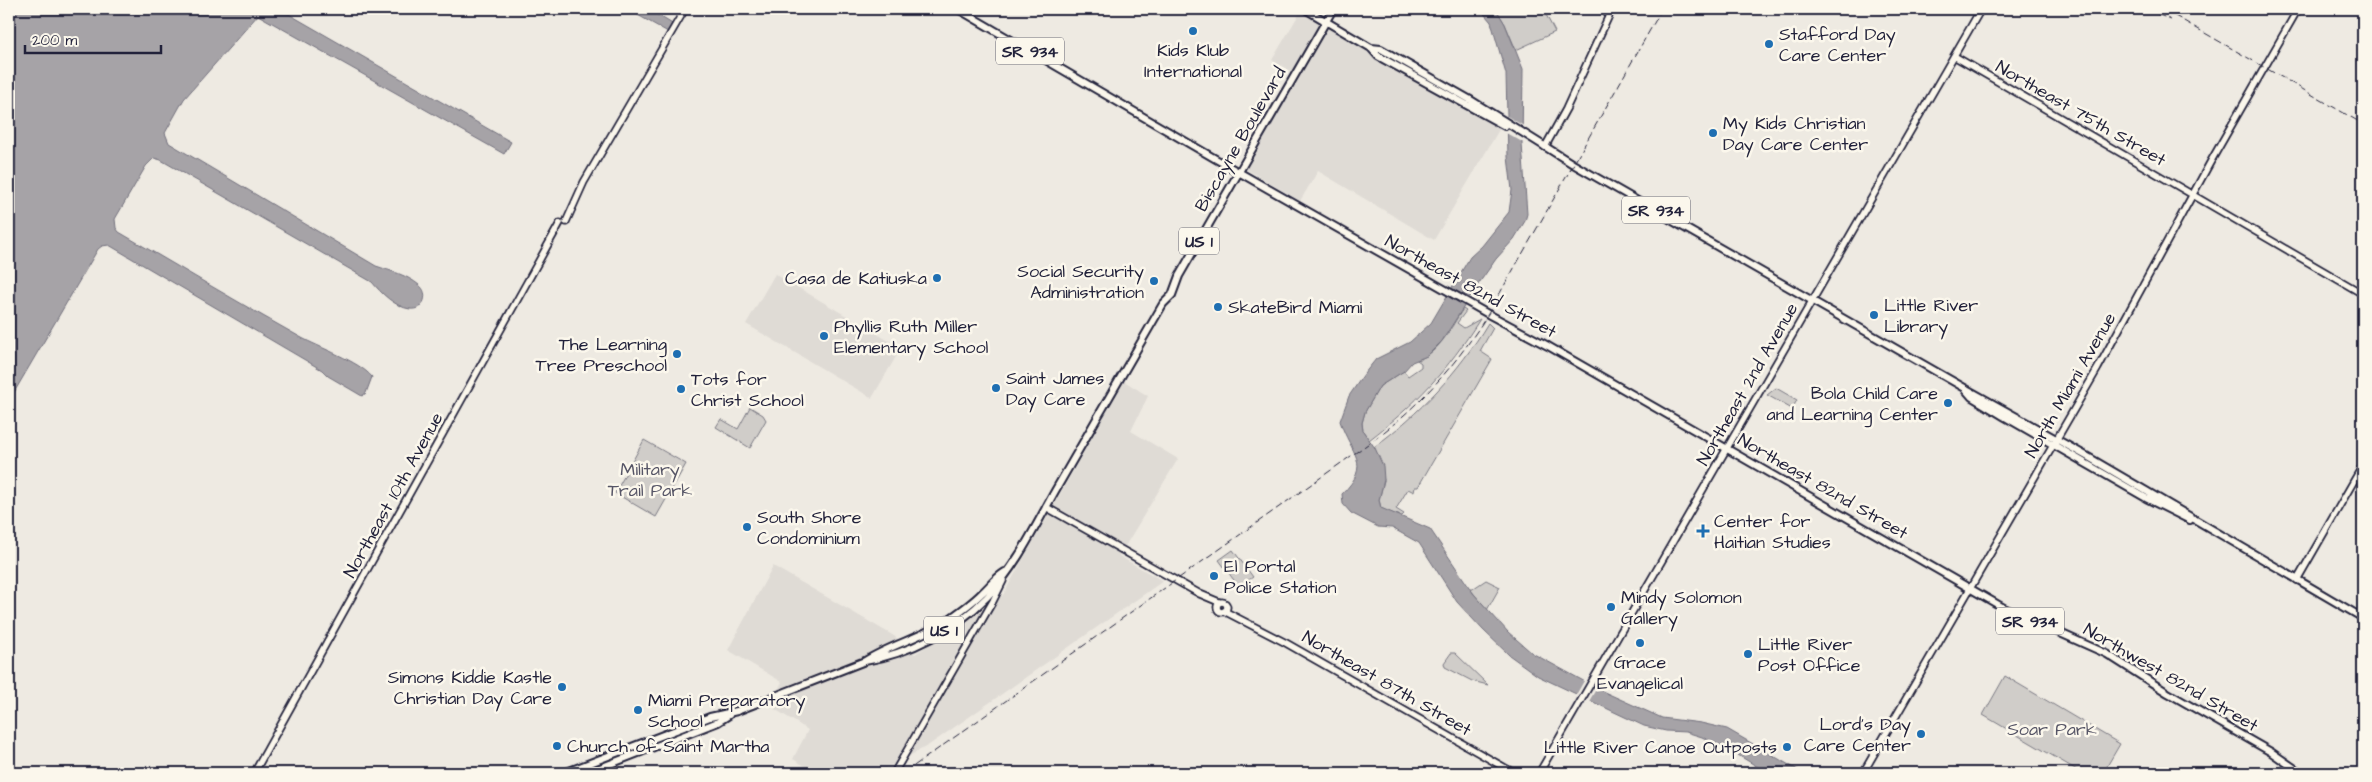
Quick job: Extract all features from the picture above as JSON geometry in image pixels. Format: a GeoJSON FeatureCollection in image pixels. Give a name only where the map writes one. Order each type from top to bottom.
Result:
{"type":"FeatureCollection","features":[{"type":"Feature","properties":{"kind":"main road","name":"Northeast 82nd Street"},"geometry":{"type":"LineString","coordinates":[[958,9],[1448,292],[1542,342],[1970,588]]}},
{"type":"Feature","properties":{"kind":"main road","name":"SR 934"},"geometry":{"type":"LineString","coordinates":[[1305,9],[1372,48],[1381,49],[1506,125],[1963,387],[1972,397],[1993,410],[2055,441]]}},
{"type":"Feature","properties":{"kind":"main road","name":"Biscayne Boulevard"},"geometry":{"type":"LineString","coordinates":[[564,773],[710,718],[737,711],[865,661],[879,652],[921,635],[946,621],[977,598],[997,577],[1006,572],[1108,400],[1116,393],[1119,381],[1163,304],[1167,292],[1174,285],[1334,9]]}},
{"type":"Feature","properties":{"kind":"main road"},"geometry":{"type":"LineString","coordinates":[[2055,441],[2114,480],[2180,517],[2199,524]]}},
{"type":"Feature","properties":{"kind":"main road"},"geometry":{"type":"LineString","coordinates":[[2055,441],[2149,492],[2199,524],[2363,618]]}},
{"type":"Feature","properties":{"kind":"main road"},"geometry":{"type":"LineString","coordinates":[[2114,480],[2149,492]]}},
{"type":"Feature","properties":{"kind":"main road","name":"Northwest 82nd Street"},"geometry":{"type":"LineString","coordinates":[[1970,588],[2016,614],[2107,654],[2168,693],[2271,752],[2301,773]]}},
{"type":"Feature","properties":{"kind":"main road","name":"Biscayne Boulevard"},"geometry":{"type":"LineString","coordinates":[[587,773],[718,722],[737,711]]}},
{"type":"Feature","properties":{"kind":"main road"},"geometry":{"type":"LineString","coordinates":[[578,773],[581,766]]}},
{"type":"Feature","properties":{"kind":"street","name":"Northeast 10th Avenue"},"geometry":{"type":"LineString","coordinates":[[254,773],[571,206],[685,9]]}},
{"type":"Feature","properties":{"kind":"street"},"geometry":{"type":"LineString","coordinates":[[1546,147],[1566,109],[1612,9]]}},
{"type":"Feature","properties":{"kind":"street","name":"Northeast 2nd Avenue"},"geometry":{"type":"LineString","coordinates":[[1538,773],[1592,683],[1981,9]]}},
{"type":"Feature","properties":{"kind":"street","name":"North Miami Avenue"},"geometry":{"type":"LineString","coordinates":[[1862,773],[2055,441],[2298,9]]}},
{"type":"Feature","properties":{"kind":"street","name":"Northeast 75th Street"},"geometry":{"type":"LineString","coordinates":[[1954,56],[2363,294]]}},
{"type":"Feature","properties":{"kind":"street"},"geometry":{"type":"LineString","coordinates":[[2297,580],[2363,465]]}},
{"type":"Feature","properties":{"kind":"street","name":"Northeast 87th Street"},"geometry":{"type":"LineString","coordinates":[[1046,507],[1218,604],[1226,602],[1226,609],[1244,620],[1514,773]]}},
{"type":"Feature","properties":{"kind":"street"},"geometry":{"type":"LineString","coordinates":[[894,773],[993,601],[1006,572]]}},
{"type":"Feature","properties":{"kind":"street"},"geometry":{"type":"LineString","coordinates":[[879,773],[884,773]]}},
{"type":"Feature","properties":{"kind":"shaded area"},"geometry":{"type":"Polygon","coordinates":[[[9,9],[280,9],[511,142],[504,154],[258,15],[184,99],[165,133],[169,143],[376,266],[399,274],[419,285],[424,292],[424,301],[415,309],[404,308],[384,295],[372,282],[161,160],[154,158],[146,166],[115,219],[116,228],[119,232],[277,324],[339,355],[366,371],[372,377],[366,393],[362,396],[328,376],[322,370],[109,245],[98,249],[9,401],[9,9]]]}},
{"type":"Feature","properties":{"kind":"shaded area"},"geometry":{"type":"Polygon","coordinates":[[[627,9],[648,9],[674,25],[671,31],[668,32],[627,9]]]}},
{"type":"Feature","properties":{"kind":"shaded area"},"geometry":{"type":"Polygon","coordinates":[[[1302,9],[1329,9],[1321,24],[1500,128],[1434,240],[1318,171],[1300,201],[1246,169],[1299,76],[1272,60],[1302,9]]]}},
{"type":"Feature","properties":{"kind":"shaded area"},"geometry":{"type":"Polygon","coordinates":[[[1480,9],[1496,9],[1505,24],[1523,69],[1522,144],[1527,214],[1514,239],[1496,259],[1442,341],[1427,356],[1412,362],[1404,371],[1380,386],[1365,412],[1362,423],[1363,431],[1375,448],[1383,466],[1384,480],[1379,500],[1381,508],[1430,529],[1473,593],[1508,632],[1532,653],[1602,691],[1662,718],[1701,723],[1727,729],[1803,773],[1768,773],[1702,737],[1686,732],[1666,731],[1644,726],[1538,676],[1509,655],[1457,602],[1419,543],[1392,528],[1378,527],[1351,513],[1343,504],[1342,494],[1351,483],[1358,466],[1354,451],[1340,421],[1349,396],[1376,359],[1410,342],[1431,323],[1470,257],[1482,246],[1509,212],[1512,190],[1508,157],[1506,74],[1491,22],[1480,9]]]}},
{"type":"Feature","properties":{"kind":"shaded area","name":"Phyllis Ruth Miller Elementary School"},"geometry":{"type":"Polygon","coordinates":[[[775,274],[901,348],[872,398],[746,324],[775,274]]]}},
{"type":"Feature","properties":{"kind":"shaded area"},"geometry":{"type":"Polygon","coordinates":[[[1124,381],[1148,396],[1131,431],[1178,459],[1119,556],[1163,581],[929,745],[879,773],[817,773],[793,759],[808,730],[770,706],[782,682],[728,650],[773,566],[894,636],[915,654],[1003,595],[1124,381]]]}},
{"type":"Feature","properties":{"kind":"green space"},"geometry":{"type":"Polygon","coordinates":[[[1496,9],[1543,9],[1555,32],[1516,50],[1505,24],[1496,9]]]}},
{"type":"Feature","properties":{"kind":"green space"},"geometry":{"type":"Polygon","coordinates":[[[1463,309],[1466,311],[1457,323],[1464,328],[1480,319],[1468,338],[1417,399],[1369,440],[1363,431],[1362,423],[1365,412],[1380,386],[1404,371],[1408,376],[1421,367],[1421,363],[1417,360],[1425,357],[1438,346],[1463,309]]]}},
{"type":"Feature","properties":{"kind":"green space"},"geometry":{"type":"Polygon","coordinates":[[[1488,323],[1493,328],[1480,351],[1492,359],[1491,361],[1418,487],[1415,487],[1414,492],[1408,489],[1396,509],[1404,514],[1402,516],[1388,512],[1381,508],[1379,500],[1384,480],[1374,447],[1407,420],[1437,391],[1464,359],[1488,323]]]}},
{"type":"Feature","properties":{"kind":"green space"},"geometry":{"type":"Polygon","coordinates":[[[1776,388],[1797,400],[1792,409],[1767,395],[1776,388]]]}},
{"type":"Feature","properties":{"kind":"green space"},"geometry":{"type":"Polygon","coordinates":[[[750,407],[763,415],[766,420],[750,448],[716,427],[721,419],[738,429],[750,407]]]}},
{"type":"Feature","properties":{"kind":"green space","name":"Military Trail Park"},"geometry":{"type":"Polygon","coordinates":[[[644,440],[686,464],[656,517],[615,493],[644,440]]]}},
{"type":"Feature","properties":{"kind":"green space"},"geometry":{"type":"Polygon","coordinates":[[[1233,550],[1253,577],[1239,587],[1219,560],[1233,550]]]}},
{"type":"Feature","properties":{"kind":"green space"},"geometry":{"type":"Polygon","coordinates":[[[1486,580],[1500,587],[1487,610],[1471,590],[1486,580]]]}},
{"type":"Feature","properties":{"kind":"green space"},"geometry":{"type":"Polygon","coordinates":[[[1451,653],[1455,653],[1488,685],[1472,681],[1445,667],[1444,663],[1451,653]]]}},
{"type":"Feature","properties":{"kind":"green space","name":"Soar Park"},"geometry":{"type":"Polygon","coordinates":[[[2005,676],[2120,744],[2103,773],[2082,773],[1983,715],[2005,676]]]}},
{"type":"Feature","properties":{"kind":"pier"},"geometry":{"type":"Polygon","coordinates":[[[1507,116],[1524,126],[1524,143],[1506,133],[1507,116]]]}},
{"type":"Feature","properties":{"kind":"pier"},"geometry":{"type":"Polygon","coordinates":[[[1585,679],[1598,686],[1588,703],[1576,695],[1585,679]]]}},
{"type":"Feature","properties":{"kind":"railway"},"geometry":{"type":"LineString","coordinates":[[904,773],[1375,439],[1423,397],[1464,350],[1488,314],[1662,9]]}},
{"type":"Feature","properties":{"kind":"railway"},"geometry":{"type":"LineString","coordinates":[[2146,9],[2171,20]]}},
{"type":"Feature","properties":{"kind":"railway"},"geometry":{"type":"LineString","coordinates":[[2163,9],[2363,124]]}},
{"type":"Feature","properties":{"kind":"place","name":"Kids Klub International"},"geometry":{"type":"Point","coordinates":[1193,31]}},
{"type":"Feature","properties":{"kind":"place","name":"Stafford Day Care Center"},"geometry":{"type":"Point","coordinates":[1769,44]}},
{"type":"Feature","properties":{"kind":"place","name":"My Kids Christian Day Care Center"},"geometry":{"type":"Point","coordinates":[1713,133]}},
{"type":"Feature","properties":{"kind":"place","name":"Casa de Katiuska"},"geometry":{"type":"Point","coordinates":[937,278]}},
{"type":"Feature","properties":{"kind":"place","name":"Social Security Administration"},"geometry":{"type":"Point","coordinates":[1154,281]}},
{"type":"Feature","properties":{"kind":"place","name":"SkateBird Miami"},"geometry":{"type":"Point","coordinates":[1218,307]}},
{"type":"Feature","properties":{"kind":"place","name":"Little River Library"},"geometry":{"type":"Point","coordinates":[1874,315]}},
{"type":"Feature","properties":{"kind":"place","name":"Phyllis Ruth Miller Elementary School"},"geometry":{"type":"Point","coordinates":[824,336]}},
{"type":"Feature","properties":{"kind":"place","name":"The Learning Tree Preschool"},"geometry":{"type":"Point","coordinates":[677,354]}},
{"type":"Feature","properties":{"kind":"place","name":"Saint James Day Care"},"geometry":{"type":"Point","coordinates":[996,388]}},
{"type":"Feature","properties":{"kind":"place","name":"Tots for Christ School"},"geometry":{"type":"Point","coordinates":[681,389]}},
{"type":"Feature","properties":{"kind":"place","name":"Bola Child Care and Learning Center"},"geometry":{"type":"Point","coordinates":[1948,403]}},
{"type":"Feature","properties":{"kind":"place","name":"South Shore Condominium"},"geometry":{"type":"Point","coordinates":[747,527]}},
{"type":"Feature","properties":{"kind":"place","name":"Center for Haitian Studies"},"geometry":{"type":"Point","coordinates":[1703,531]}},
{"type":"Feature","properties":{"kind":"place","name":"El Portal Police Station"},"geometry":{"type":"Point","coordinates":[1214,576]}},
{"type":"Feature","properties":{"kind":"place","name":"Mindy Solomon Gallery"},"geometry":{"type":"Point","coordinates":[1611,607]}},
{"type":"Feature","properties":{"kind":"place","name":"Grace Evangelical"},"geometry":{"type":"Point","coordinates":[1640,643]}},
{"type":"Feature","properties":{"kind":"place","name":"Little River Post Office"},"geometry":{"type":"Point","coordinates":[1748,654]}},
{"type":"Feature","properties":{"kind":"place","name":"Simons Kiddie Kastle Christian Day Care"},"geometry":{"type":"Point","coordinates":[562,687]}},
{"type":"Feature","properties":{"kind":"place","name":"Miami Preparatory School"},"geometry":{"type":"Point","coordinates":[638,710]}},
{"type":"Feature","properties":{"kind":"place","name":"Lord's Day Care Center"},"geometry":{"type":"Point","coordinates":[1921,734]}},
{"type":"Feature","properties":{"kind":"place","name":"Church of Saint Martha"},"geometry":{"type":"Point","coordinates":[557,746]}},
{"type":"Feature","properties":{"kind":"place","name":"Little River Canoe Outposts"},"geometry":{"type":"Point","coordinates":[1787,747]}}]}
